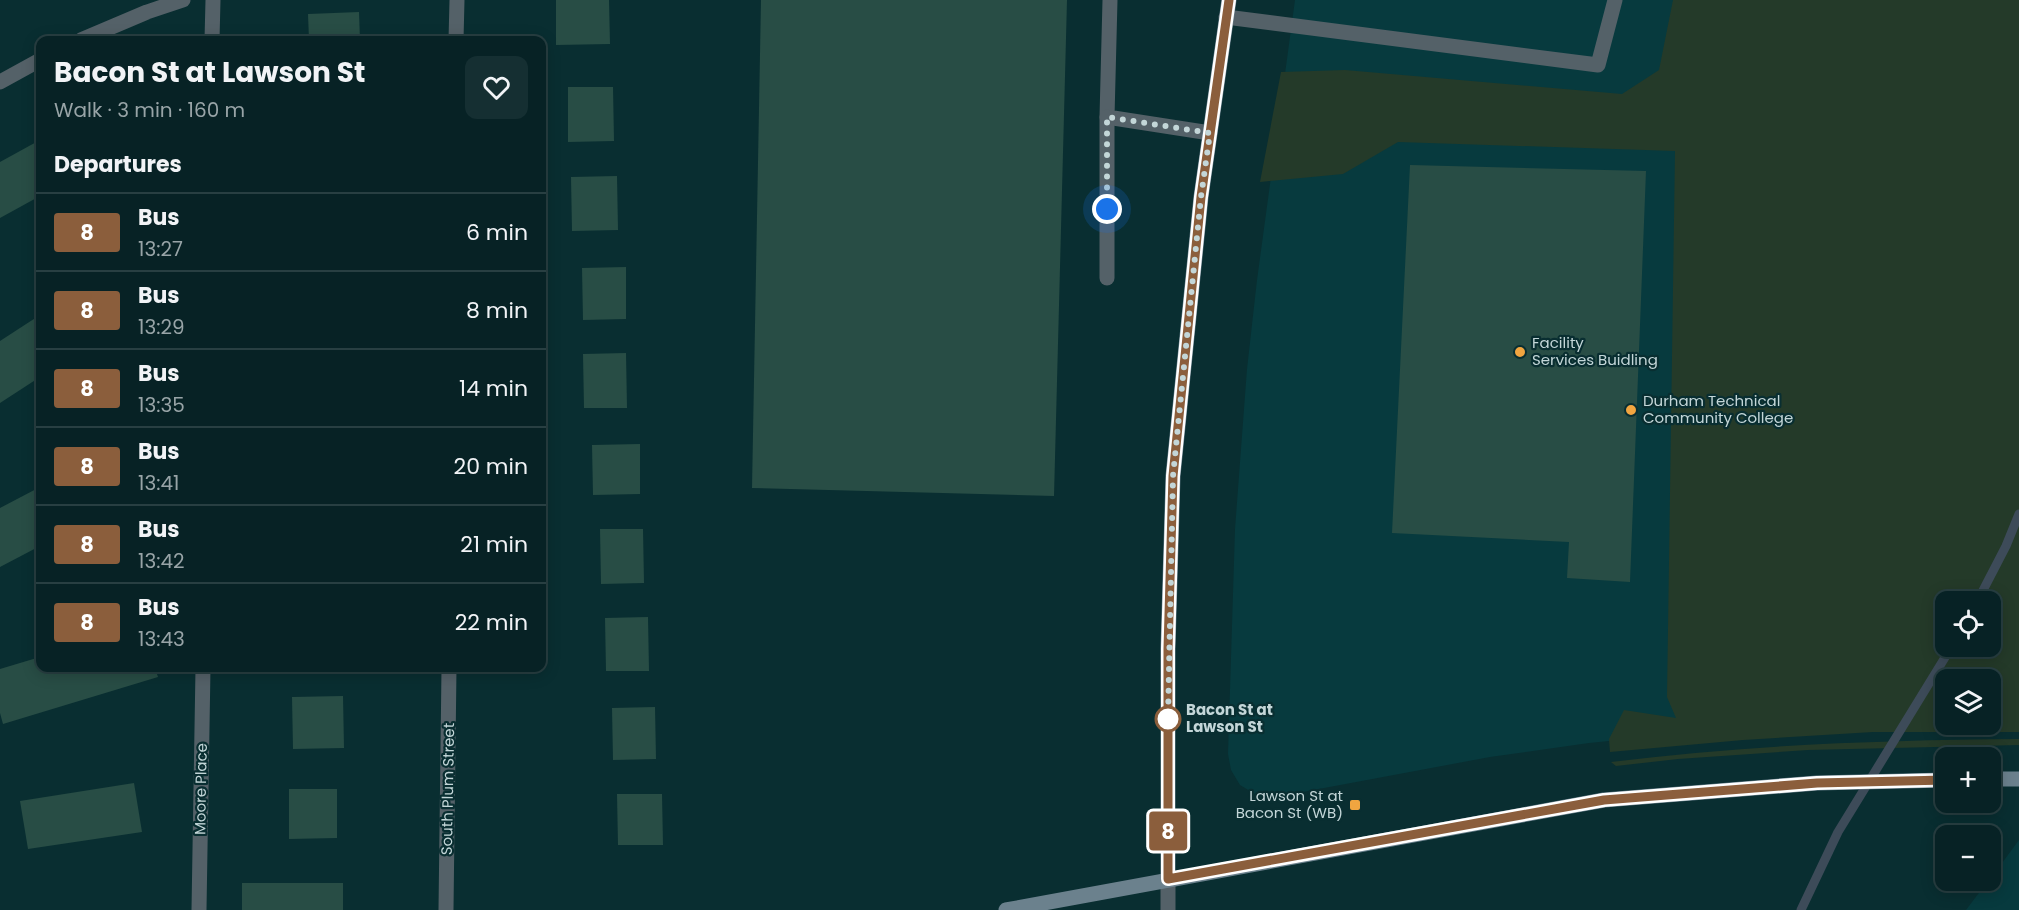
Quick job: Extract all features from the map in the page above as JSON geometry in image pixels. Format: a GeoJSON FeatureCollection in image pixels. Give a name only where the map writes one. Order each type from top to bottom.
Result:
{"type":"FeatureCollection","features":[{"type":"Feature","properties":{"kind":"street"},"geometry":{"type":"LineString","coordinates":[[90,36],[147,12],[183,0]]}},
{"type":"Feature","properties":{"kind":"street"},"geometry":{"type":"LineString","coordinates":[[212,36],[213,0]]}},
{"type":"Feature","properties":{"kind":"street"},"geometry":{"type":"LineString","coordinates":[[456,36],[457,0]]}},
{"type":"Feature","properties":{"kind":"street"},"geometry":{"type":"LineString","coordinates":[[1107,278],[1110,0]]}},
{"type":"Feature","properties":{"kind":"street"},"geometry":{"type":"LineString","coordinates":[[1168,910],[1168,649],[1173,476],[1201,197],[1228,0]]}},
{"type":"Feature","properties":{"kind":"street"},"geometry":{"type":"LineString","coordinates":[[1226,17],[1598,65],[1615,0]]}},
{"type":"Feature","properties":{"kind":"street"},"geometry":{"type":"LineString","coordinates":[[0,82],[36,62]]}},
{"type":"Feature","properties":{"kind":"street"},"geometry":{"type":"LineString","coordinates":[[1107,117],[1210,133]]}},
{"type":"Feature","properties":{"kind":"street","name":"Moore Place"},"geometry":{"type":"LineString","coordinates":[[199,910],[203,672]]}},
{"type":"Feature","properties":{"kind":"street","name":"South Plum Street"},"geometry":{"type":"LineString","coordinates":[[446,910],[449,672]]}},
{"type":"Feature","properties":{"kind":"street"},"geometry":{"type":"LineString","coordinates":[[2001,779],[2019,779]]}},
{"type":"Feature","properties":{"kind":"street"},"geometry":{"type":"LineString","coordinates":[[1006,910],[1604,800],[1817,783],[1935,780]]}},
{"type":"Feature","properties":{"kind":"shaded area","name":"Durham Technical Community College"},"geometry":{"type":"Polygon","coordinates":[[[1295,0],[2019,0],[1994,591],[1935,591],[1935,657],[1991,657],[1990,669],[1935,669],[1935,682],[1698,732],[1589,743],[1490,757],[1276,797],[1260,797],[1240,785],[1231,770],[1228,754],[1235,529],[1247,369],[1295,0]]]}},
{"type":"Feature","properties":{"kind":"shaded area"},"geometry":{"type":"Polygon","coordinates":[[[2019,840],[2019,910],[1966,910],[1980,891],[2001,891],[2001,865],[2019,840]]]}},
{"type":"Feature","properties":{"kind":"green space"},"geometry":{"type":"Polygon","coordinates":[[[1673,0],[2019,0],[2019,732],[2001,732],[2001,669],[1935,669],[1935,732],[1873,732],[1743,740],[1610,752],[1609,739],[1624,710],[1676,718],[1667,697],[1675,151],[1398,142],[1343,174],[1260,182],[1281,72],[1345,70],[1622,94],[1659,70],[1673,0]]]}},
{"type":"Feature","properties":{"kind":"green space"},"geometry":{"type":"Polygon","coordinates":[[[2019,739],[2019,745],[1808,750],[1678,759],[1616,766],[1611,762],[1712,751],[1814,744],[2019,739]]]}},
{"type":"Feature","properties":{"kind":"building"},"geometry":{"type":"Polygon","coordinates":[[[556,0],[609,0],[610,44],[556,45],[556,0]]]}},
{"type":"Feature","properties":{"kind":"building"},"geometry":{"type":"Polygon","coordinates":[[[761,0],[1067,0],[1054,496],[752,488],[761,0]]]}},
{"type":"Feature","properties":{"kind":"building"},"geometry":{"type":"Polygon","coordinates":[[[359,12],[360,36],[309,36],[308,14],[359,12]]]}},
{"type":"Feature","properties":{"kind":"building"},"geometry":{"type":"Polygon","coordinates":[[[568,87],[613,87],[614,141],[568,142],[568,87]]]}},
{"type":"Feature","properties":{"kind":"building"},"geometry":{"type":"Polygon","coordinates":[[[36,142],[36,198],[0,218],[0,162],[36,142]]]}},
{"type":"Feature","properties":{"kind":"building","name":"Facility Services Buidling"},"geometry":{"type":"Polygon","coordinates":[[[1410,165],[1646,171],[1630,582],[1567,578],[1569,542],[1392,533],[1410,165]]]}},
{"type":"Feature","properties":{"kind":"building"},"geometry":{"type":"Polygon","coordinates":[[[617,176],[618,230],[572,231],[571,177],[617,176]]]}},
{"type":"Feature","properties":{"kind":"building"},"geometry":{"type":"Polygon","coordinates":[[[626,267],[626,319],[583,320],[582,268],[626,267]]]}},
{"type":"Feature","properties":{"kind":"building"},"geometry":{"type":"Polygon","coordinates":[[[36,318],[36,380],[0,403],[0,341],[36,318]]]}},
{"type":"Feature","properties":{"kind":"building"},"geometry":{"type":"Polygon","coordinates":[[[626,353],[627,408],[584,408],[583,354],[626,353]]]}},
{"type":"Feature","properties":{"kind":"building"},"geometry":{"type":"Polygon","coordinates":[[[640,444],[640,494],[593,495],[592,445],[640,444]]]}},
{"type":"Feature","properties":{"kind":"building"},"geometry":{"type":"Polygon","coordinates":[[[36,489],[36,548],[0,567],[0,508],[36,489]]]}},
{"type":"Feature","properties":{"kind":"building"},"geometry":{"type":"Polygon","coordinates":[[[600,529],[643,529],[644,583],[601,584],[600,529]]]}},
{"type":"Feature","properties":{"kind":"building"},"geometry":{"type":"Polygon","coordinates":[[[648,617],[649,671],[606,671],[605,618],[648,617]]]}},
{"type":"Feature","properties":{"kind":"building"},"geometry":{"type":"Polygon","coordinates":[[[36,658],[36,672],[156,672],[158,677],[3,724],[0,713],[0,669],[36,658]]]}},
{"type":"Feature","properties":{"kind":"building"},"geometry":{"type":"Polygon","coordinates":[[[343,696],[344,748],[293,749],[292,697],[343,696]]]}},
{"type":"Feature","properties":{"kind":"building"},"geometry":{"type":"Polygon","coordinates":[[[655,707],[656,759],[613,760],[612,708],[655,707]]]}},
{"type":"Feature","properties":{"kind":"building"},"geometry":{"type":"Polygon","coordinates":[[[134,783],[142,832],[28,849],[20,801],[134,783]]]}},
{"type":"Feature","properties":{"kind":"building"},"geometry":{"type":"Polygon","coordinates":[[[289,789],[337,789],[337,838],[289,839],[289,789]]]}},
{"type":"Feature","properties":{"kind":"building"},"geometry":{"type":"Polygon","coordinates":[[[617,794],[662,794],[663,845],[618,845],[617,794]]]}},
{"type":"Feature","properties":{"kind":"building"},"geometry":{"type":"Polygon","coordinates":[[[242,883],[343,883],[343,910],[242,910],[242,883]]]}},
{"type":"Feature","properties":{"kind":"waterway"},"geometry":{"type":"LineString","coordinates":[[1983,591],[2006,546],[2019,514]]}},
{"type":"Feature","properties":{"kind":"waterway"},"geometry":{"type":"LineString","coordinates":[[1801,910],[1838,832],[1945,657]]}},
{"type":"Feature","properties":{"kind":"bus line","name":"8"},"geometry":{"type":"LineString","coordinates":[[1229,0],[1201,197],[1173,476],[1168,649],[1168,879],[1604,800],[1817,783],[1935,780]]}},
{"type":"Feature","properties":{"kind":"place","name":"Facility Services Buidling"},"geometry":{"type":"Point","coordinates":[1520,352]}},
{"type":"Feature","properties":{"kind":"place","name":"Durham Technical Community College"},"geometry":{"type":"Point","coordinates":[1631,410]}},
{"type":"Feature","properties":{"kind":"place","name":"Bacon St at Lawson St"},"geometry":{"type":"Point","coordinates":[1168,719]}},
{"type":"Feature","properties":{"kind":"place","name":"Lawson St at Bacon St (WB)"},"geometry":{"type":"Point","coordinates":[1355,805]}},
{"type":"Feature","properties":{"kind":"route"},"geometry":{"type":"LineString","coordinates":[[1107,209],[1107,117],[1210,133],[1201,197],[1173,476],[1168,719]]}}]}
